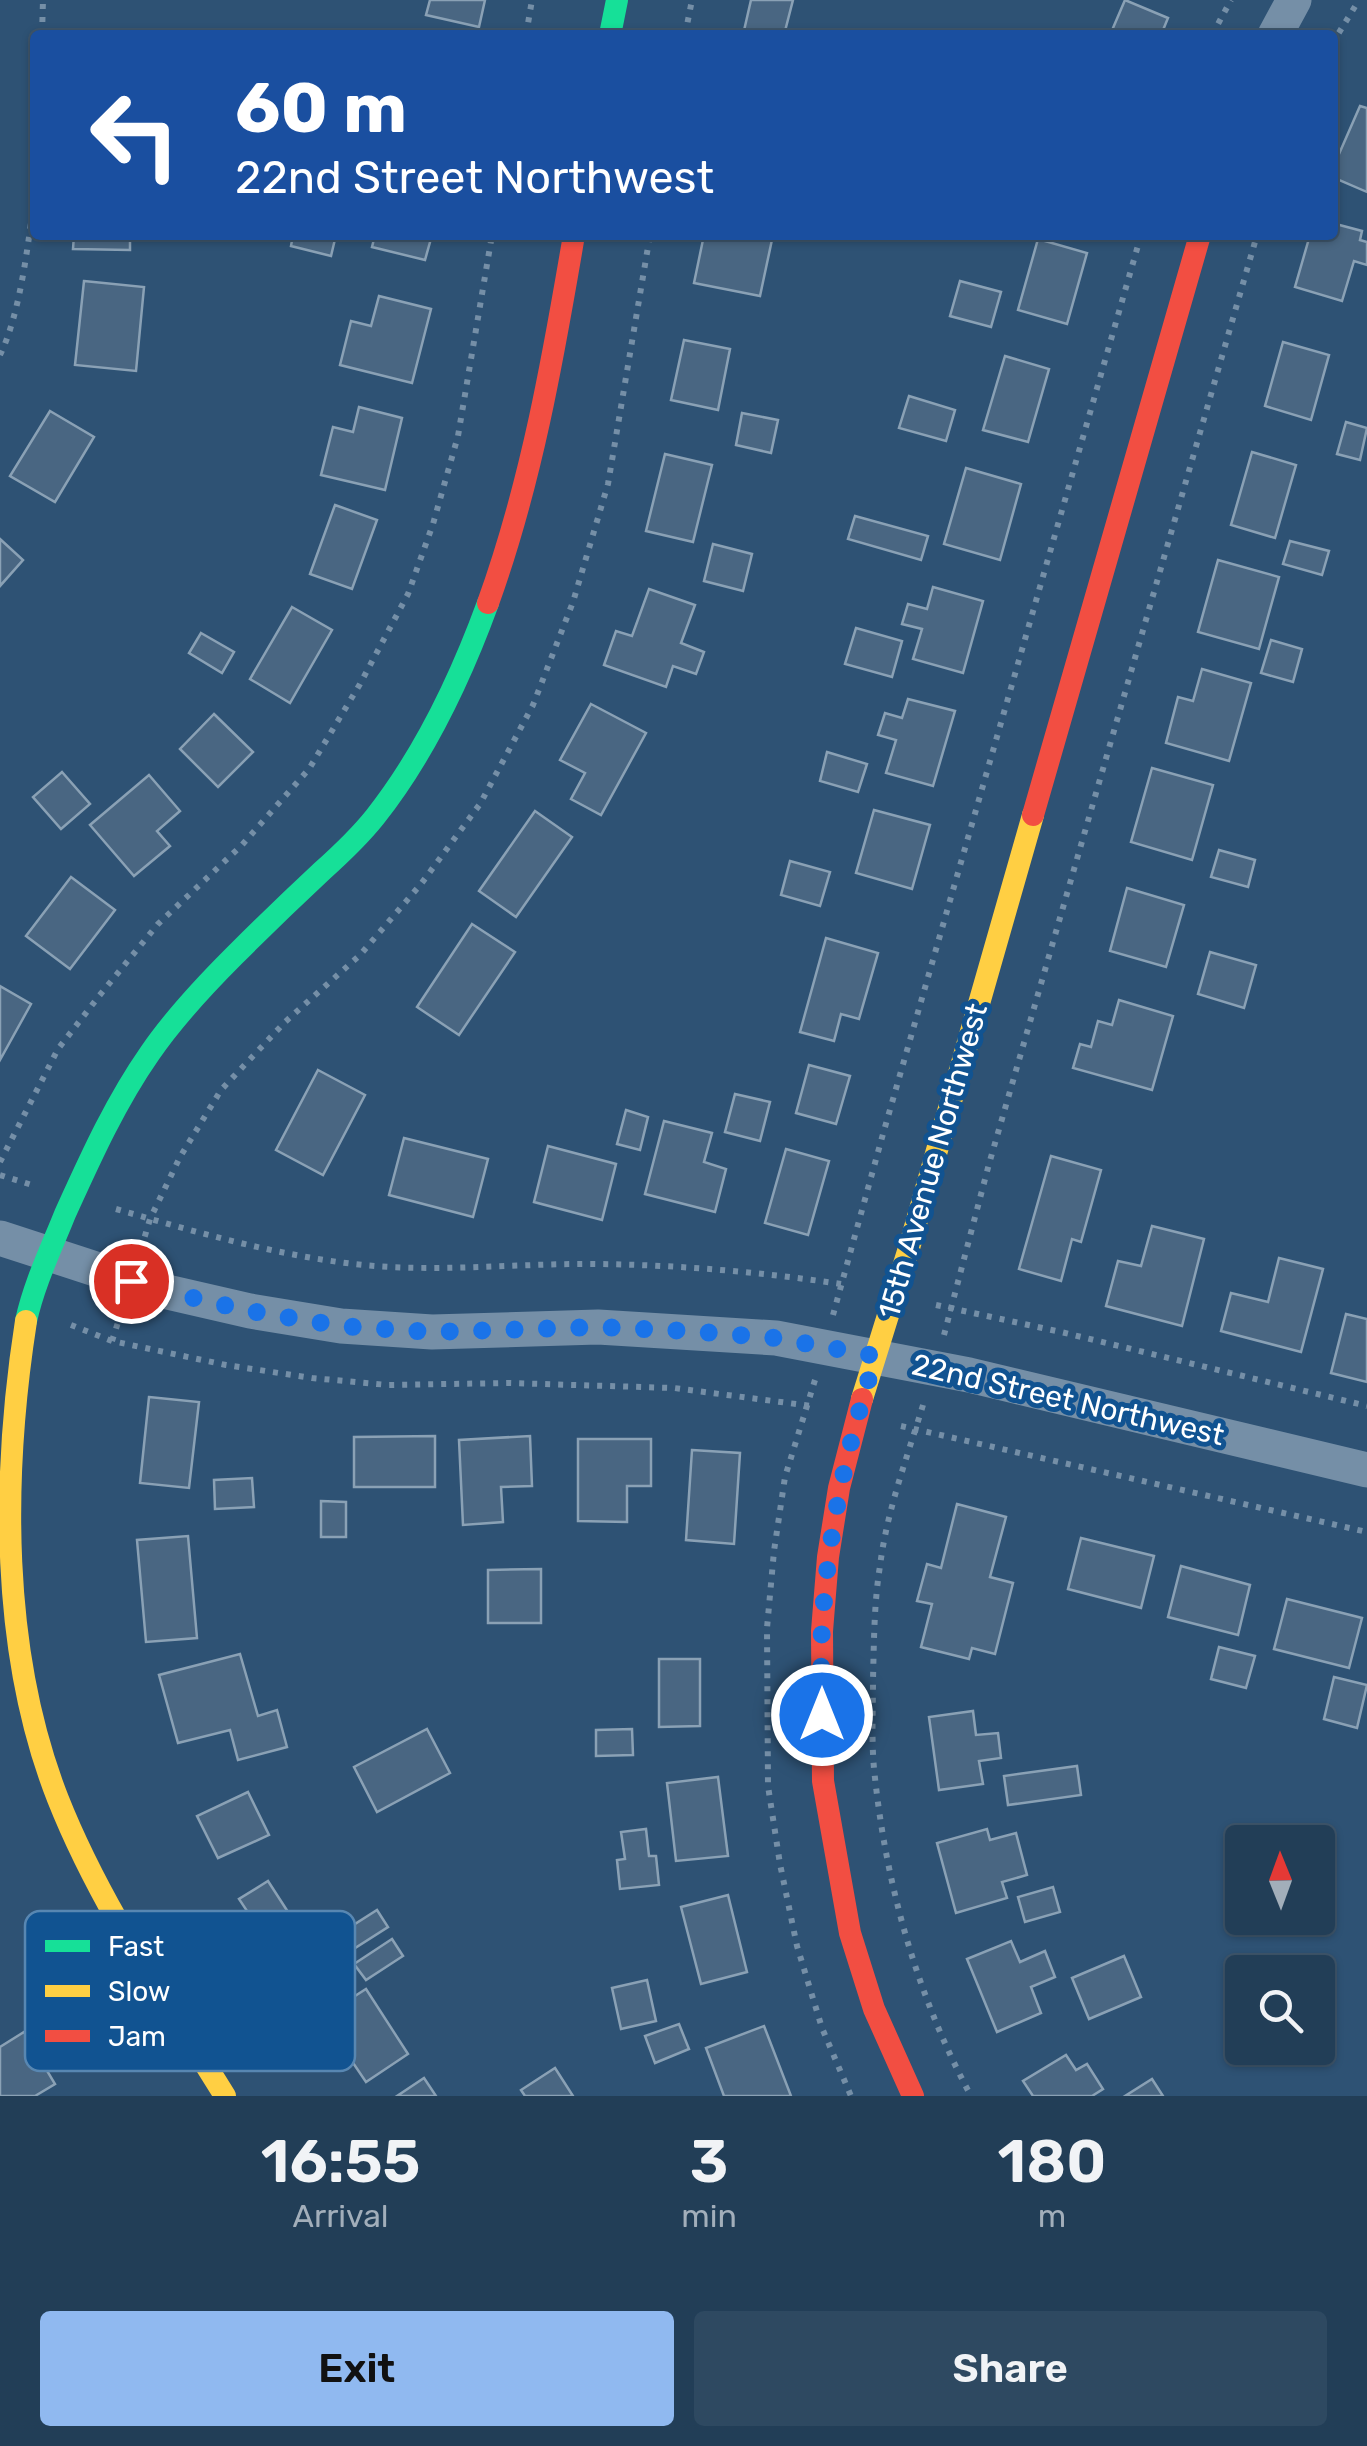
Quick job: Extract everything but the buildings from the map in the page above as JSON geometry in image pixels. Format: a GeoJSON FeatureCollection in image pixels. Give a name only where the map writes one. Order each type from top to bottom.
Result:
{"type":"FeatureCollection","features":[{"type":"Feature","properties":{"kind":"main road"},"geometry":{"type":"LineString","coordinates":[[611,30],[617,0]]}},
{"type":"Feature","properties":{"kind":"main road"},"geometry":{"type":"LineString","coordinates":[[114,1911],[85,1860],[49,1777],[30,1714],[13,1620],[4,1508],[5,1456],[14,1374],[26,1318],[48,1254],[107,1122],[134,1074],[212,977],[359,836],[385,805],[449,694],[481,627],[530,471],[573,240]]}},
{"type":"Feature","properties":{"kind":"main road","name":"15th Avenue Northwest"},"geometry":{"type":"LineString","coordinates":[[913,2096],[874,2010],[850,1933],[823,1781],[822,1631],[828,1558],[856,1416],[909,1248],[1199,240]]}},
{"type":"Feature","properties":{"kind":"main road"},"geometry":{"type":"LineString","coordinates":[[210,2071],[225,2096]]}},
{"type":"Feature","properties":{"kind":"street"},"geometry":{"type":"LineString","coordinates":[[1278,30],[1294,0]]}},
{"type":"Feature","properties":{"kind":"street","name":"22nd Street Northwest"},"geometry":{"type":"LineString","coordinates":[[0,1238],[163,1291],[341,1326],[432,1332],[598,1327],[776,1338],[988,1380],[1367,1470]]}},
{"type":"Feature","properties":{"kind":"path"},"geometry":{"type":"LineString","coordinates":[[42,30],[43,0]]}},
{"type":"Feature","properties":{"kind":"path"},"geometry":{"type":"LineString","coordinates":[[527,30],[532,0]]}},
{"type":"Feature","properties":{"kind":"path"},"geometry":{"type":"LineString","coordinates":[[686,30],[692,0]]}},
{"type":"Feature","properties":{"kind":"path"},"geometry":{"type":"LineString","coordinates":[[1215,30],[1231,0]]}},
{"type":"Feature","properties":{"kind":"path"},"geometry":{"type":"LineString","coordinates":[[1338,34],[1359,0]]}},
{"type":"Feature","properties":{"kind":"path"},"geometry":{"type":"LineString","coordinates":[[0,354],[23,272],[30,226]]}},
{"type":"Feature","properties":{"kind":"path"},"geometry":{"type":"LineString","coordinates":[[0,1162],[58,1049],[88,1010],[158,924],[242,845],[310,769],[408,594],[434,524],[458,436],[491,240]]}},
{"type":"Feature","properties":{"kind":"path"},"geometry":{"type":"LineString","coordinates":[[150,1219],[262,1249],[348,1264],[433,1269],[599,1264],[784,1276],[842,1284],[1141,240]]}},
{"type":"Feature","properties":{"kind":"path"},"geometry":{"type":"LineString","coordinates":[[1256,240],[989,1164],[952,1309],[1367,1406]]}},
{"type":"Feature","properties":{"kind":"path"},"geometry":{"type":"LineString","coordinates":[[112,1340],[226,1365],[312,1378],[388,1385],[595,1384],[674,1388],[808,1406]]}},
{"type":"Feature","properties":{"kind":"path"},"geometry":{"type":"LineString","coordinates":[[971,2096],[923,1992],[901,1920],[874,1776],[874,1633],[880,1564],[893,1502],[916,1430],[1367,1532]]}},
{"type":"Feature","properties":{"kind":"traffic: fast"},"geometry":{"type":"LineString","coordinates":[[611,30],[617,0]]}},
{"type":"Feature","properties":{"kind":"traffic: fast"},"geometry":{"type":"LineString","coordinates":[[26,1321],[65,1214],[137,1072],[201,991],[350,845],[393,793],[440,714],[488,603]]}},
{"type":"Feature","properties":{"kind":"traffic: slow"},"geometry":{"type":"LineString","coordinates":[[862,1399],[1033,815]]}},
{"type":"Feature","properties":{"kind":"traffic: slow"},"geometry":{"type":"LineString","coordinates":[[26,1321],[10,1501],[16,1624],[39,1743],[75,1838],[113,1911]]}},
{"type":"Feature","properties":{"kind":"traffic: slow"},"geometry":{"type":"LineString","coordinates":[[209,2071],[225,2096]]}},
{"type":"Feature","properties":{"kind":"traffic: jam"},"geometry":{"type":"LineString","coordinates":[[488,603],[529,467],[573,240]]}},
{"type":"Feature","properties":{"kind":"traffic: jam"},"geometry":{"type":"LineString","coordinates":[[1033,815],[1199,240]]}},
{"type":"Feature","properties":{"kind":"traffic: jam"},"geometry":{"type":"LineString","coordinates":[[862,1399],[839,1488],[828,1557],[822,1631],[823,1781],[850,1933],[874,2009],[913,2096]]}},
{"type":"Feature","properties":{"kind":"route"},"geometry":{"type":"LineString","coordinates":[[131,1281],[250,1311],[341,1326],[432,1332],[598,1327],[689,1331],[776,1338],[876,1356],[856,1416],[828,1558],[822,1631],[822,1715]]}}]}
